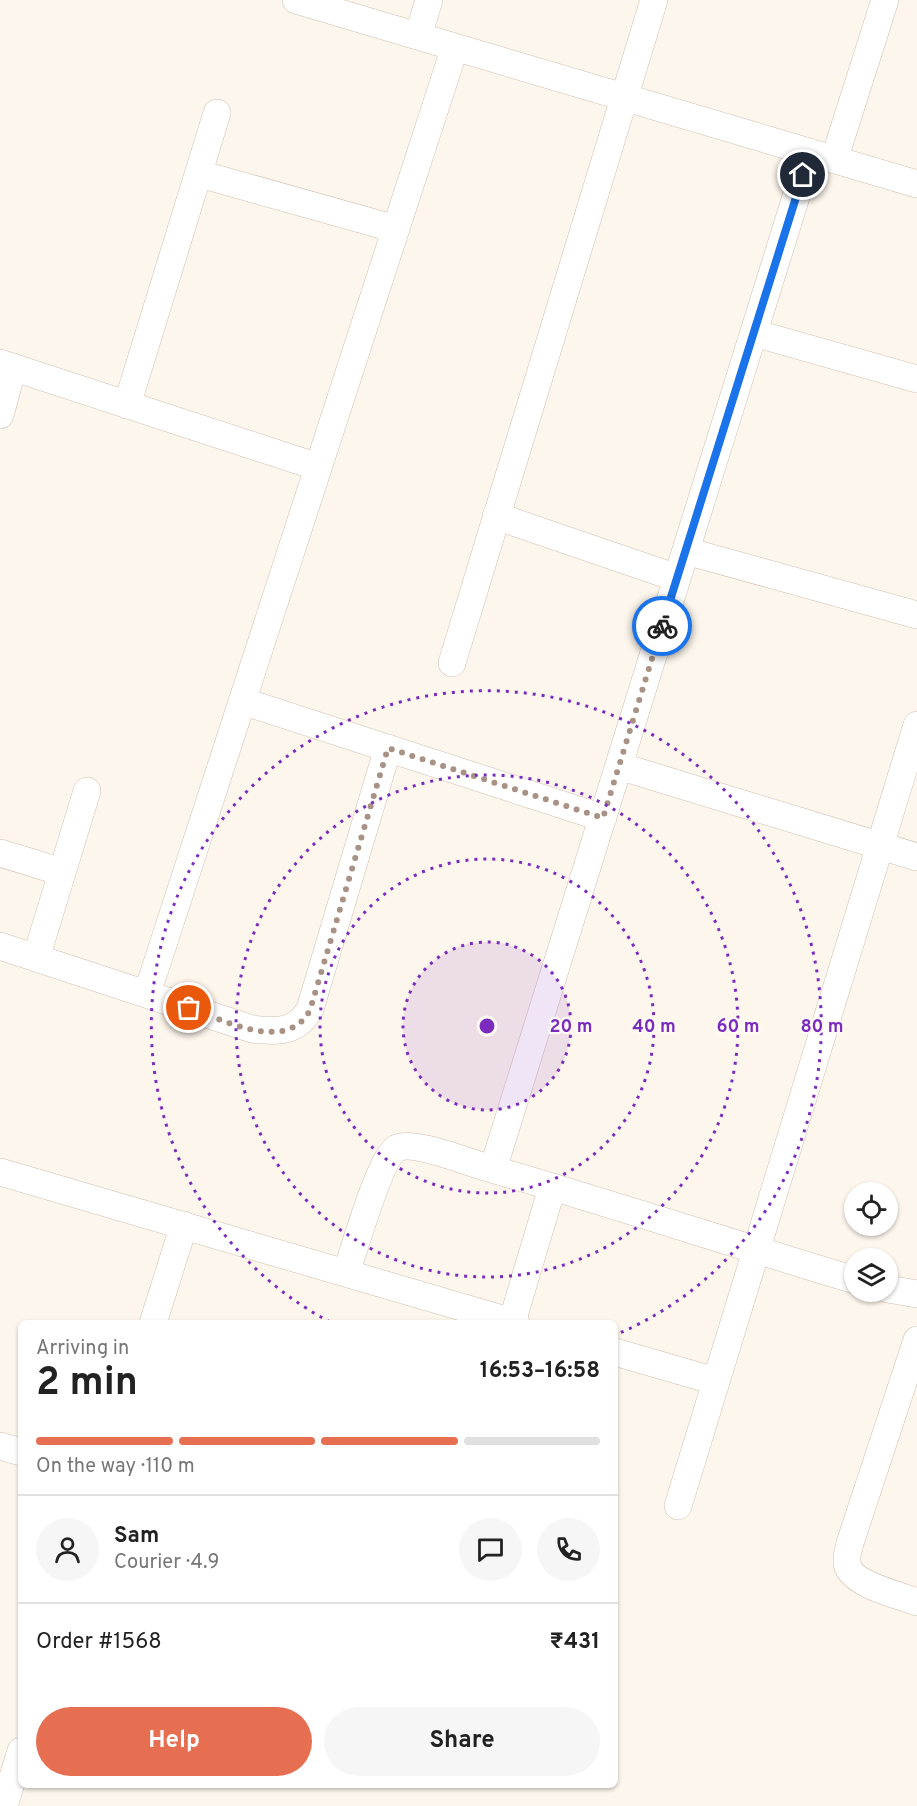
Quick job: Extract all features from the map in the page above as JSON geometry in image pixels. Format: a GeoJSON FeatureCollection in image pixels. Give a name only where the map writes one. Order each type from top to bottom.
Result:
{"type":"FeatureCollection","features":[{"type":"Feature","properties":{"kind":"street"},"geometry":{"type":"LineString","coordinates":[[296,0],[917,184]]}},
{"type":"Feature","properties":{"kind":"street"},"geometry":{"type":"LineString","coordinates":[[418,36],[429,0]]}},
{"type":"Feature","properties":{"kind":"street"},"geometry":{"type":"LineString","coordinates":[[452,663],[654,0]]}},
{"type":"Feature","properties":{"kind":"street"},"geometry":{"type":"LineString","coordinates":[[493,1169],[754,333],[885,0]]}},
{"type":"Feature","properties":{"kind":"street"},"geometry":{"type":"LineString","coordinates":[[147,994],[455,47]]}},
{"type":"Feature","properties":{"kind":"street"},"geometry":{"type":"LineString","coordinates":[[127,405],[217,113]]}},
{"type":"Feature","properties":{"kind":"street"},"geometry":{"type":"LineString","coordinates":[[200,174],[396,229]]}},
{"type":"Feature","properties":{"kind":"street"},"geometry":{"type":"LineString","coordinates":[[754,333],[917,380]]}},
{"type":"Feature","properties":{"kind":"street"},"geometry":{"type":"LineString","coordinates":[[0,415],[6,365],[318,467]]}},
{"type":"Feature","properties":{"kind":"street"},"geometry":{"type":"LineString","coordinates":[[496,516],[677,578]]}},
{"type":"Feature","properties":{"kind":"street"},"geometry":{"type":"LineString","coordinates":[[686,551],[917,615]]}},
{"type":"Feature","properties":{"kind":"street"},"geometry":{"type":"LineString","coordinates":[[242,701],[603,818]]}},
{"type":"Feature","properties":{"kind":"street"},"geometry":{"type":"LineString","coordinates":[[678,1506],[754,1250],[917,725]]}},
{"type":"Feature","properties":{"kind":"street"},"geometry":{"type":"LineString","coordinates":[[0,946],[252,1029],[272,1032],[289,1030],[304,1021],[310,1010],[388,748]]}},
{"type":"Feature","properties":{"kind":"street"},"geometry":{"type":"LineString","coordinates":[[619,766],[917,857]]}},
{"type":"Feature","properties":{"kind":"street"},"geometry":{"type":"LineString","coordinates":[[36,958],[87,791]]}},
{"type":"Feature","properties":{"kind":"street"},"geometry":{"type":"LineString","coordinates":[[0,853],[62,872]]}},
{"type":"Feature","properties":{"kind":"street"},"geometry":{"type":"LineString","coordinates":[[346,1273],[384,1164],[397,1148],[420,1148],[844,1277]]}},
{"type":"Feature","properties":{"kind":"street"},"geometry":{"type":"LineString","coordinates":[[0,1172],[507,1320]]}},
{"type":"Feature","properties":{"kind":"street"},"geometry":{"type":"LineString","coordinates":[[515,1320],[552,1188]]}},
{"type":"Feature","properties":{"kind":"street"},"geometry":{"type":"LineString","coordinates":[[154,1320],[184,1226]]}},
{"type":"Feature","properties":{"kind":"street"},"geometry":{"type":"LineString","coordinates":[[898,1291],[917,1294]]}},
{"type":"Feature","properties":{"kind":"street"},"geometry":{"type":"LineString","coordinates":[[917,1340],[850,1543],[847,1562],[850,1573],[860,1581],[917,1602]]}},
{"type":"Feature","properties":{"kind":"street"},"geometry":{"type":"LineString","coordinates":[[618,1353],[715,1381]]}},
{"type":"Feature","properties":{"kind":"street"},"geometry":{"type":"LineString","coordinates":[[0,1446],[18,1451]]}},
{"type":"Feature","properties":{"kind":"street"},"geometry":{"type":"LineString","coordinates":[[4,1806],[18,1761]]}},
{"type":"Feature","properties":{"kind":"way so far"},"geometry":{"type":"LineString","coordinates":[[189,1008],[252,1029],[272,1032],[289,1030],[304,1021],[310,1010],[388,748],[603,818],[662,626]]}},
{"type":"Feature","properties":{"kind":"route"},"geometry":{"type":"LineString","coordinates":[[662,626],[803,175]]}}]}
